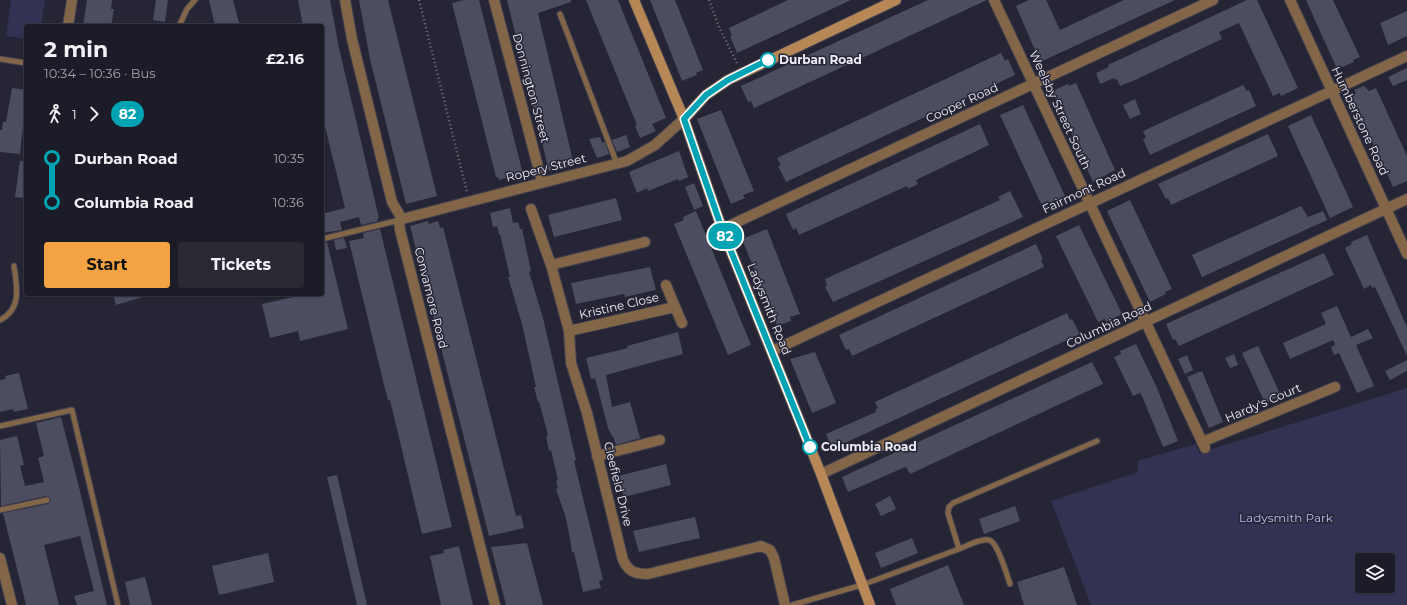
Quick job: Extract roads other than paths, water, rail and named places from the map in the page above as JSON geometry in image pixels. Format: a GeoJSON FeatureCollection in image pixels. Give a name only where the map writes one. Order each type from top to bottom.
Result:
{"type":"FeatureCollection","features":[{"type":"Feature","properties":{"kind":"street"},"geometry":{"type":"LineString","coordinates":[[68,24],[72,0]]}},
{"type":"Feature","properties":{"kind":"street","name":"Convamore Road"},"geometry":{"type":"LineString","coordinates":[[345,0],[352,39],[392,202],[402,219],[399,222],[400,230],[495,605]]}},
{"type":"Feature","properties":{"kind":"street","name":"Donnington Street"},"geometry":{"type":"LineString","coordinates":[[494,0],[542,182]]}},
{"type":"Feature","properties":{"kind":"street","name":"Ladysmith Road"},"geometry":{"type":"LineString","coordinates":[[634,0],[684,119],[722,229],[821,474],[870,605]]}},
{"type":"Feature","properties":{"kind":"street"},"geometry":{"type":"LineString","coordinates":[[684,119],[706,95],[742,72],[896,0]]}},
{"type":"Feature","properties":{"kind":"street","name":"Weelsby Street South"},"geometry":{"type":"LineString","coordinates":[[994,0],[1203,445]]}},
{"type":"Feature","properties":{"kind":"street","name":"Cooper Road"},"geometry":{"type":"LineString","coordinates":[[722,229],[1032,83],[1213,0]]}},
{"type":"Feature","properties":{"kind":"street","name":"Humberstone Road"},"geometry":{"type":"LineString","coordinates":[[1290,0],[1407,254]]}},
{"type":"Feature","properties":{"kind":"street","name":"Fairmont Road"},"geometry":{"type":"LineString","coordinates":[[772,351],[1407,56]]}},
{"type":"Feature","properties":{"kind":"street","name":"Ropery Street"},"geometry":{"type":"LineString","coordinates":[[402,219],[627,161],[656,145],[684,119]]}},
{"type":"Feature","properties":{"kind":"street","name":"Columbia Road"},"geometry":{"type":"LineString","coordinates":[[821,474],[1146,323],[1407,199]]}},
{"type":"Feature","properties":{"kind":"street","name":"Cleefield Drive"},"geometry":{"type":"LineString","coordinates":[[531,209],[551,265],[569,331],[571,363],[585,407],[623,560],[627,567],[635,574],[648,574],[761,546],[770,550],[774,558],[785,605]]}},
{"type":"Feature","properties":{"kind":"street"},"geometry":{"type":"LineString","coordinates":[[551,265],[645,242]]}},
{"type":"Feature","properties":{"kind":"street","name":"Kristine Close"},"geometry":{"type":"LineString","coordinates":[[666,285],[682,323]]}},
{"type":"Feature","properties":{"kind":"street","name":"Kristine Close"},"geometry":{"type":"LineString","coordinates":[[569,331],[675,307]]}},
{"type":"Feature","properties":{"kind":"street","name":"Hardy's Court"},"geometry":{"type":"LineString","coordinates":[[1203,445],[1335,386]]}},
{"type":"Feature","properties":{"kind":"street"},"geometry":{"type":"LineString","coordinates":[[597,456],[660,440]]}},
{"type":"Feature","properties":{"kind":"street"},"geometry":{"type":"LineString","coordinates":[[0,558],[12,605]]}},
{"type":"Feature","properties":{"kind":"lane"},"geometry":{"type":"LineString","coordinates":[[180,24],[187,9],[195,0]]}},
{"type":"Feature","properties":{"kind":"lane"},"geometry":{"type":"LineString","coordinates":[[560,14],[617,164]]}},
{"type":"Feature","properties":{"kind":"lane"},"geometry":{"type":"LineString","coordinates":[[0,59],[24,63]]}},
{"type":"Feature","properties":{"kind":"lane"},"geometry":{"type":"LineString","coordinates":[[324,239],[402,219]]}},
{"type":"Feature","properties":{"kind":"lane"},"geometry":{"type":"LineString","coordinates":[[0,320],[7,317],[14,308],[18,298],[14,266]]}},
{"type":"Feature","properties":{"kind":"lane"},"geometry":{"type":"LineString","coordinates":[[0,426],[72,410],[118,605]]}},
{"type":"Feature","properties":{"kind":"lane"},"geometry":{"type":"LineString","coordinates":[[959,549],[948,512],[949,507],[953,503],[1096,441]]}},
{"type":"Feature","properties":{"kind":"lane"},"geometry":{"type":"LineString","coordinates":[[0,510],[47,500]]}},
{"type":"Feature","properties":{"kind":"lane"},"geometry":{"type":"LineString","coordinates":[[792,605],[862,585],[987,540],[993,542],[997,547],[1010,584]]}},
{"type":"Feature","properties":{"kind":"place","name":"Durban Road"},"geometry":{"type":"Point","coordinates":[768,60]}},
{"type":"Feature","properties":{"kind":"place","name":"Columbia Road"},"geometry":{"type":"Point","coordinates":[810,447]}},
{"type":"Feature","properties":{"kind":"park label","name":"Ladysmith Park"},"geometry":{"type":"Point","coordinates":[1286,518]}}]}
